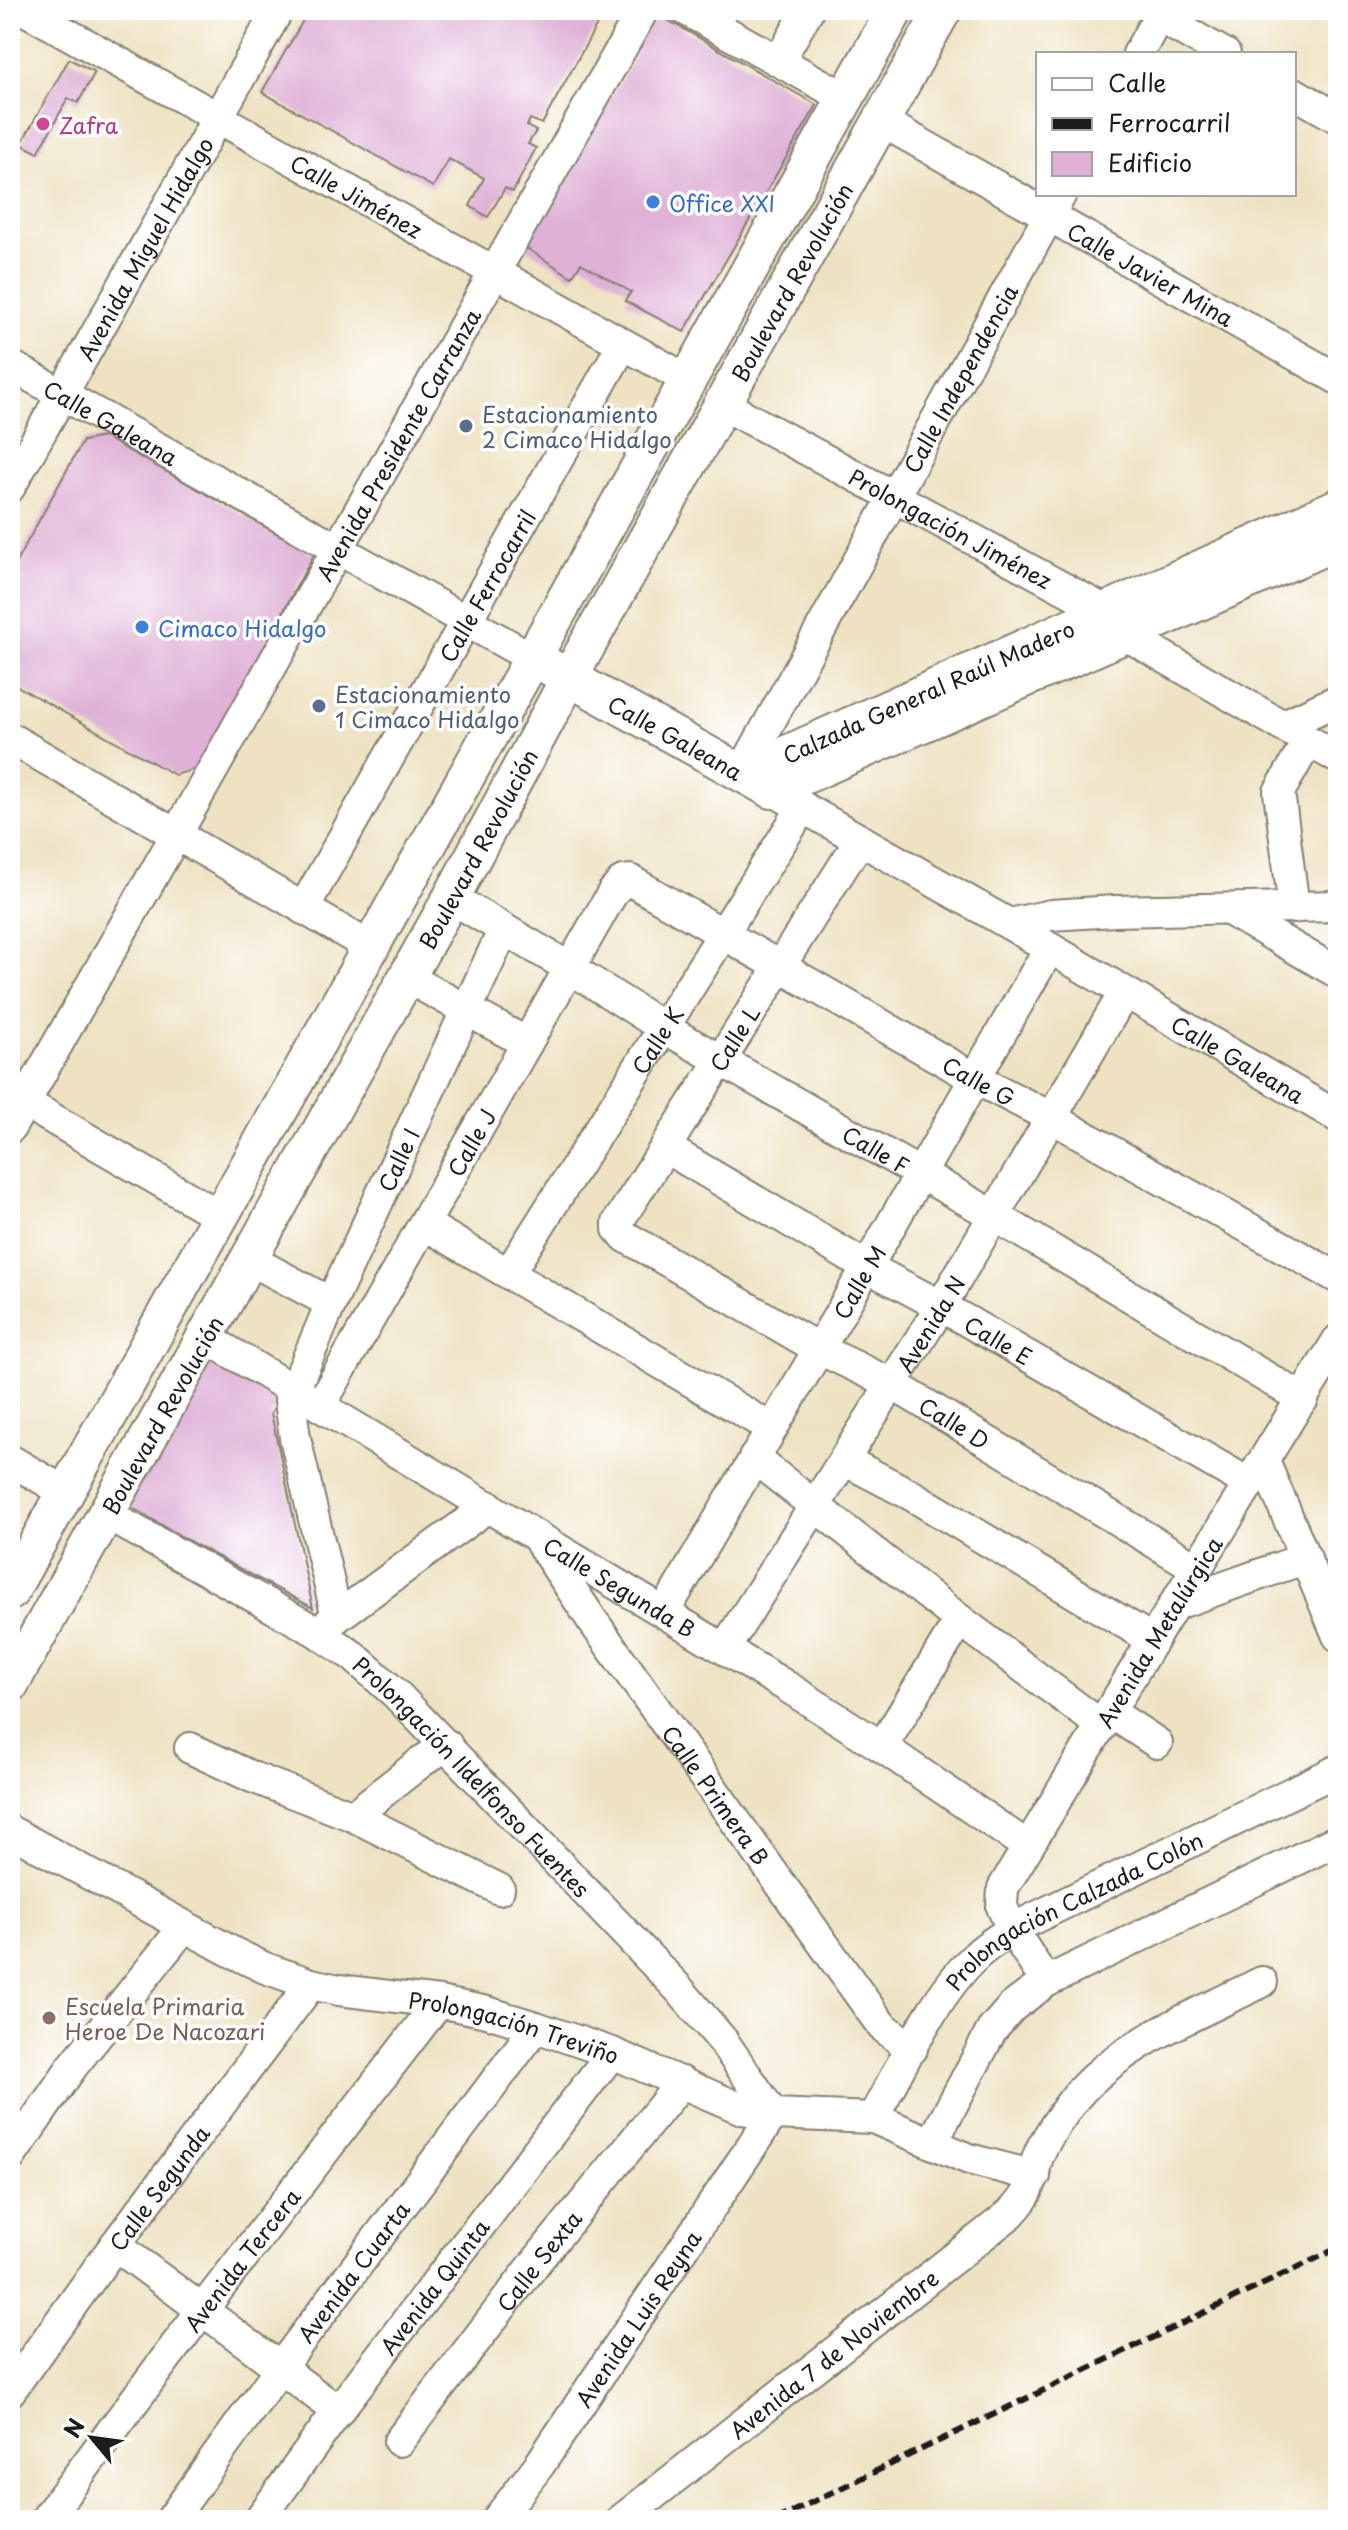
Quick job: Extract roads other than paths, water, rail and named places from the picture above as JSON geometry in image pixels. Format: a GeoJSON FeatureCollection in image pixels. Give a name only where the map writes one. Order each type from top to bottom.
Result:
{"type":"FeatureCollection","features":[{"type":"Feature","properties":{"kind":"main road"},"geometry":{"type":"LineString","coordinates":[[10,1592],[895,10]]}},
{"type":"Feature","properties":{"kind":"main road","name":"Boulevard Revolución"},"geometry":{"type":"LineString","coordinates":[[10,1685],[943,10]]}},
{"type":"Feature","properties":{"kind":"main road"},"geometry":{"type":"LineString","coordinates":[[1116,623],[1338,507]]}},
{"type":"Feature","properties":{"kind":"main road"},"geometry":{"type":"LineString","coordinates":[[1116,623],[1338,541]]}},
{"type":"Feature","properties":{"kind":"main road","name":"Calzada General Raúl Madero"},"geometry":{"type":"LineString","coordinates":[[757,781],[1116,623]]}},
{"type":"Feature","properties":{"kind":"main road","name":"Calle Galeana"},"geometry":{"type":"LineString","coordinates":[[532,658],[757,781]]}},
{"type":"Feature","properties":{"kind":"street","name":"Calle Jiménez"},"geometry":{"type":"LineString","coordinates":[[25,10],[688,380]]}},
{"type":"Feature","properties":{"kind":"street","name":"Avenida Miguel Hidalgo"},"geometry":{"type":"LineString","coordinates":[[10,487],[278,10]]}},
{"type":"Feature","properties":{"kind":"street","name":"Avenida Presidente Carranza"},"geometry":{"type":"LineString","coordinates":[[15,1108],[176,834],[643,10]]}},
{"type":"Feature","properties":{"kind":"street"},"geometry":{"type":"LineString","coordinates":[[686,10],[846,98]]}},
{"type":"Feature","properties":{"kind":"street"},"geometry":{"type":"LineString","coordinates":[[779,61],[808,10]]}},
{"type":"Feature","properties":{"kind":"street"},"geometry":{"type":"LineString","coordinates":[[1139,52],[1160,14],[1222,52]]}},
{"type":"Feature","properties":{"kind":"street"},"geometry":{"type":"LineString","coordinates":[[1296,94],[1338,118]]}},
{"type":"Feature","properties":{"kind":"street","name":"Calle Javier Mina"},"geometry":{"type":"LineString","coordinates":[[881,121],[1036,196]]}},
{"type":"Feature","properties":{"kind":"street","name":"Calle Javier Mina"},"geometry":{"type":"LineString","coordinates":[[1036,196],[1338,379]]}},
{"type":"Feature","properties":{"kind":"street","name":"Calle Independencia"},"geometry":{"type":"LineString","coordinates":[[757,781],[894,497],[1055,205]]}},
{"type":"Feature","properties":{"kind":"street","name":"Calle Ferrocarril"},"geometry":{"type":"LineString","coordinates":[[303,909],[623,344]]}},
{"type":"Feature","properties":{"kind":"street","name":"Calle Galeana"},"geometry":{"type":"LineString","coordinates":[[10,365],[532,658]]}},
{"type":"Feature","properties":{"kind":"street","name":"Prolongación Jiménez"},"geometry":{"type":"LineString","coordinates":[[722,404],[1116,623],[1338,758]]}},
{"type":"Feature","properties":{"kind":"street"},"geometry":{"type":"LineString","coordinates":[[1282,726],[1338,700]]}},
{"type":"Feature","properties":{"kind":"street"},"geometry":{"type":"LineString","coordinates":[[10,738],[370,947]]}},
{"type":"Feature","properties":{"kind":"street"},"geometry":{"type":"LineString","coordinates":[[1294,908],[1279,792],[1308,741]]}},
{"type":"Feature","properties":{"kind":"street","name":"Calle Galeana"},"geometry":{"type":"LineString","coordinates":[[757,781],[1338,1117]]}},
{"type":"Feature","properties":{"kind":"street","name":"Calle K"},"geometry":{"type":"LineString","coordinates":[[509,1273],[803,807]]}},
{"type":"Feature","properties":{"kind":"street","name":"Calle L"},"geometry":{"type":"LineString","coordinates":[[626,1237],[618,1229],[618,1222],[860,840]]}},
{"type":"Feature","properties":{"kind":"street","name":"Calle G"},"geometry":{"type":"LineString","coordinates":[[623,881],[630,880],[974,1078],[1052,1118],[1338,1278]]}},
{"type":"Feature","properties":{"kind":"street","name":"Calle J"},"geometry":{"type":"LineString","coordinates":[[308,1398],[424,1224],[618,883],[623,881]]}},
{"type":"Feature","properties":{"kind":"street","name":"Calle F"},"geometry":{"type":"LineString","coordinates":[[451,898],[664,1028],[993,1215],[1303,1399]]}},
{"type":"Feature","properties":{"kind":"street"},"geometry":{"type":"LineString","coordinates":[[1009,924],[1051,915],[1115,911],[1338,906]]}},
{"type":"Feature","properties":{"kind":"street"},"geometry":{"type":"LineString","coordinates":[[1229,910],[1338,973]]}},
{"type":"Feature","properties":{"kind":"street","name":"Calle I"},"geometry":{"type":"LineString","coordinates":[[308,1398],[331,1303],[504,929]]}},
{"type":"Feature","properties":{"kind":"street","name":"Calle M"},"geometry":{"type":"LineString","coordinates":[[665,1611],[1049,949]]}},
{"type":"Feature","properties":{"kind":"street"},"geometry":{"type":"LineString","coordinates":[[406,977],[527,1043]]}},
{"type":"Feature","properties":{"kind":"street","name":"Avenida N"},"geometry":{"type":"LineString","coordinates":[[725,1648],[941,1306],[1124,993]]}},
{"type":"Feature","properties":{"kind":"street"},"geometry":{"type":"LineString","coordinates":[[15,1108],[220,1216]]}},
{"type":"Feature","properties":{"kind":"street","name":"Calle E"},"geometry":{"type":"LineString","coordinates":[[666,1148],[867,1267],[1257,1473]]}},
{"type":"Feature","properties":{"kind":"street"},"geometry":{"type":"LineString","coordinates":[[424,1224],[771,1428]]}},
{"type":"Feature","properties":{"kind":"street","name":"Calle D"},"geometry":{"type":"LineString","coordinates":[[626,1237],[819,1349],[892,1384],[1197,1568]]}},
{"type":"Feature","properties":{"kind":"street"},"geometry":{"type":"LineString","coordinates":[[249,1259],[331,1303]]}},
{"type":"Feature","properties":{"kind":"street","name":"Calle Segunda B"},"geometry":{"type":"LineString","coordinates":[[205,1337],[725,1648],[882,1747],[1027,1846]]}},
{"type":"Feature","properties":{"kind":"street","name":"Avenida Metalúrgica"},"geometry":{"type":"LineString","coordinates":[[1046,1982],[1012,1929],[1002,1907],[1003,1888],[1338,1340]]}},
{"type":"Feature","properties":{"kind":"street"},"geometry":{"type":"LineString","coordinates":[[308,1398],[290,1400],[327,1625],[489,1506]]}},
{"type":"Feature","properties":{"kind":"street"},"geometry":{"type":"LineString","coordinates":[[754,1458],[960,1620],[1106,1719],[1157,1743]]}},
{"type":"Feature","properties":{"kind":"street"},"geometry":{"type":"LineString","coordinates":[[10,1460],[65,1492]]}},
{"type":"Feature","properties":{"kind":"street"},"geometry":{"type":"LineString","coordinates":[[844,1460],[913,1496],[1153,1640]]}},
{"type":"Feature","properties":{"kind":"street"},"geometry":{"type":"LineString","coordinates":[[1257,1473],[1306,1558],[1338,1636]]}},
{"type":"Feature","properties":{"kind":"street","name":"Prolongación Ildelfonso Fuentes"},"geometry":{"type":"LineString","coordinates":[[106,1514],[327,1625],[353,1656],[447,1745],[677,1987],[723,2041],[773,2114]]}},
{"type":"Feature","properties":{"kind":"street","name":"Calle Primera B"},"geometry":{"type":"LineString","coordinates":[[532,1532],[882,2026],[912,2049]]}},
{"type":"Feature","properties":{"kind":"street"},"geometry":{"type":"LineString","coordinates":[[1174,1605],[1306,1558]]}},
{"type":"Feature","properties":{"kind":"street"},"geometry":{"type":"LineString","coordinates":[[882,1747],[960,1620]]}},
{"type":"Feature","properties":{"kind":"street"},"geometry":{"type":"LineString","coordinates":[[353,1816],[447,1745]]}},
{"type":"Feature","properties":{"kind":"street"},"geometry":{"type":"LineString","coordinates":[[190,1748],[252,1777],[353,1816],[499,1889]]}},
{"type":"Feature","properties":{"kind":"street","name":"Prolongación Calzada Colón"},"geometry":{"type":"LineString","coordinates":[[873,2118],[956,1977],[977,1954],[1012,1929],[1338,1770]]}},
{"type":"Feature","properties":{"kind":"street","name":"Prolongación Treviño"},"geometry":{"type":"LineString","coordinates":[[10,1831],[184,1927],[265,1968],[311,1984],[487,2012],[612,2053],[742,2109],[773,2114],[873,2118],[969,2159],[1035,2176]]}},
{"type":"Feature","properties":{"kind":"street","name":"Prolongación Calzada Colón"},"geometry":{"type":"LineString","coordinates":[[932,2143],[992,2030],[1012,2007],[1046,1982],[1338,1840]]}},
{"type":"Feature","properties":{"kind":"street"},"geometry":{"type":"LineString","coordinates":[[10,2157],[72,2067],[184,1927]]}},
{"type":"Feature","properties":{"kind":"street","name":"Avenida 7 de Noviembre"},"geometry":{"type":"LineString","coordinates":[[621,2520],[1010,2214],[1022,2201],[1035,2176],[1040,2153],[1068,2106],[1093,2077],[1114,2060],[1262,1982]]}},
{"type":"Feature","properties":{"kind":"street","name":"Calle Segunda"},"geometry":{"type":"LineString","coordinates":[[10,2391],[311,1984]]}},
{"type":"Feature","properties":{"kind":"street","name":"Avenida Tercera"},"geometry":{"type":"LineString","coordinates":[[45,2520],[439,2002]]}},
{"type":"Feature","properties":{"kind":"street","name":"Avenida Cuarta"},"geometry":{"type":"LineString","coordinates":[[171,2520],[280,2368],[536,2027]]}},
{"type":"Feature","properties":{"kind":"street","name":"Avenida Quinta"},"geometry":{"type":"LineString","coordinates":[[259,2520],[338,2411],[612,2053]]}},
{"type":"Feature","properties":{"kind":"street","name":"Calle Sexta"},"geometry":{"type":"LineString","coordinates":[[399,2441],[539,2258],[682,2082]]}},
{"type":"Feature","properties":{"kind":"street","name":"Avenida Luis Reyna"},"geometry":{"type":"LineString","coordinates":[[497,2520],[540,2464],[773,2114]]}},
{"type":"Feature","properties":{"kind":"street"},"geometry":{"type":"LineString","coordinates":[[115,2245],[338,2411]]}},
{"type":"Feature","properties":{"kind":"railway"},"geometry":{"type":"LineString","coordinates":[[775,2520],[1338,2248]]}},
{"type":"Feature","properties":{"kind":"place","name":"Zafra"},"geometry":{"type":"Point","coordinates":[43,124]}},
{"type":"Feature","properties":{"kind":"place","name":"Office XXI"},"geometry":{"type":"Point","coordinates":[653,202]}},
{"type":"Feature","properties":{"kind":"place","name":"Estacionamiento 2 Cimaco Hidalgo"},"geometry":{"type":"Point","coordinates":[466,426]}},
{"type":"Feature","properties":{"kind":"place","name":"Cimaco Hidalgo"},"geometry":{"type":"Point","coordinates":[142,627]}},
{"type":"Feature","properties":{"kind":"place","name":"Estacionamiento 1 Cimaco Hidalgo"},"geometry":{"type":"Point","coordinates":[319,706]}},
{"type":"Feature","properties":{"kind":"place","name":"Escuela Primaria Heroe De Nacozari"},"geometry":{"type":"Point","coordinates":[49,2018]}}]}
